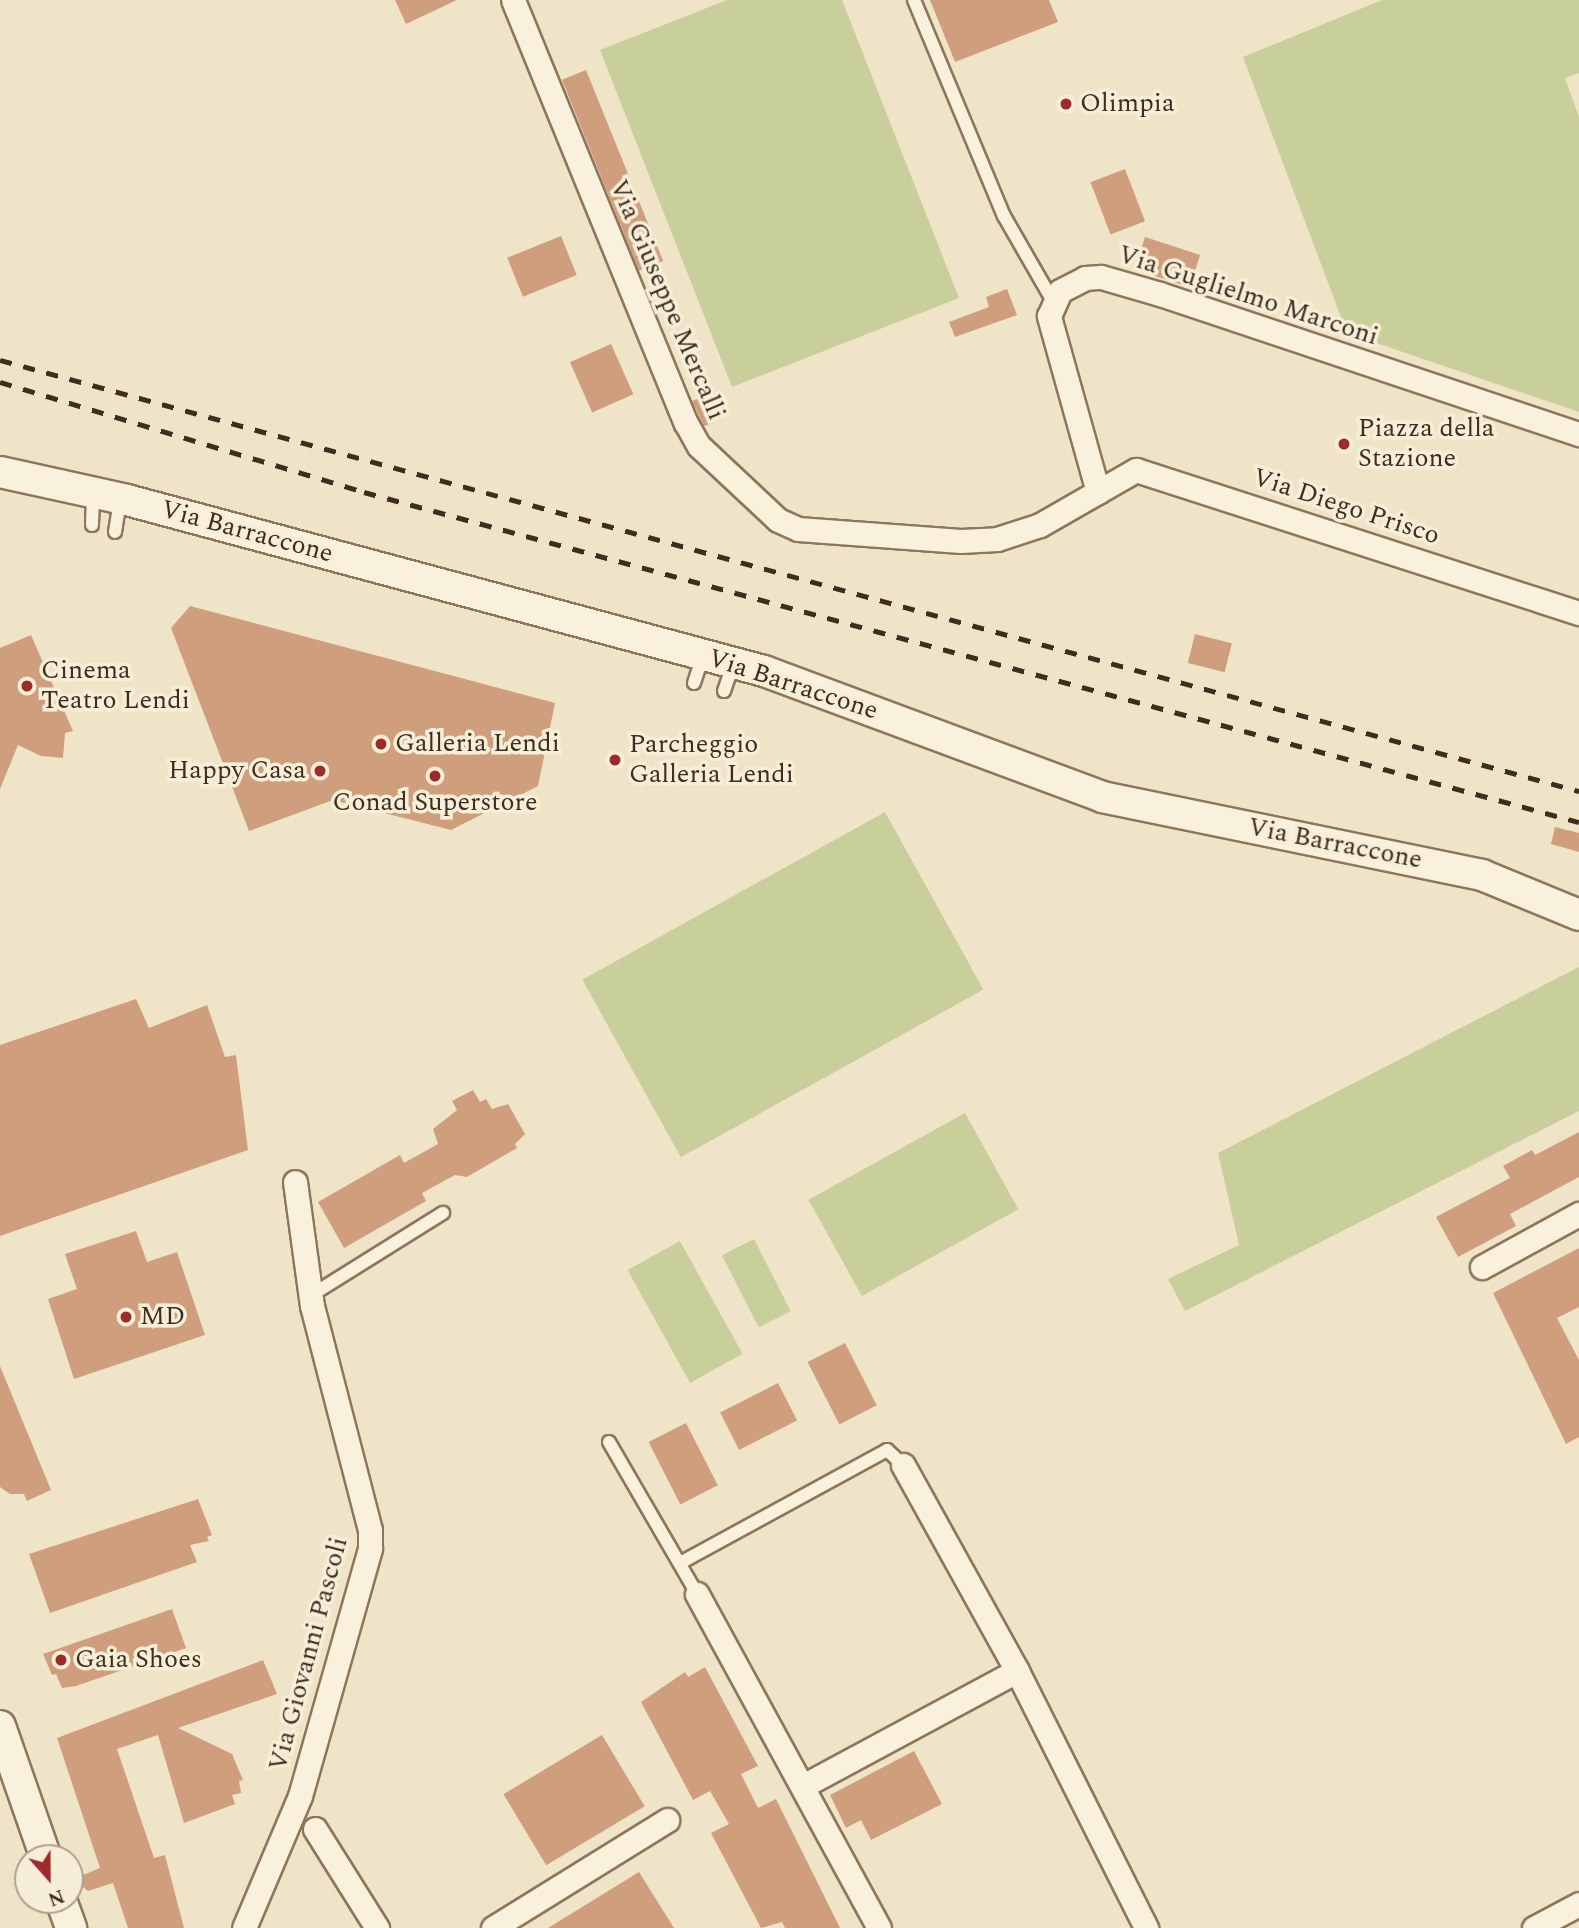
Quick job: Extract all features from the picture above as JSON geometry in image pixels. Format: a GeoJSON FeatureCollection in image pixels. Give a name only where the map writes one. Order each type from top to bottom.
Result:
{"type":"FeatureCollection","features":[{"type":"Feature","properties":{"kind":"street","name":"Via Giuseppe Mercalli"},"geometry":{"type":"LineString","coordinates":[[513,0],[686,423],[699,446],[762,509],[798,529],[961,541],[997,539],[1040,526],[1098,492]]}},
{"type":"Feature","properties":{"kind":"street","name":"Via Guglielmo Marconi"},"geometry":{"type":"LineString","coordinates":[[1055,304],[1060,291],[1086,278],[1101,277],[1579,434]]}},
{"type":"Feature","properties":{"kind":"street"},"geometry":{"type":"LineString","coordinates":[[1055,304],[1049,316],[1098,492]]}},
{"type":"Feature","properties":{"kind":"street","name":"Via Diego Prisco"},"geometry":{"type":"LineString","coordinates":[[1098,492],[1136,470],[1579,613]]}},
{"type":"Feature","properties":{"kind":"street","name":"Via Barraccone"},"geometry":{"type":"LineString","coordinates":[[0,472],[106,496],[729,678],[764,671],[1102,797],[1482,875],[1579,915]]}},
{"type":"Feature","properties":{"kind":"street","name":"Via Giovanni Pascoli"},"geometry":{"type":"LineString","coordinates":[[244,1928],[300,1796],[369,1558],[370,1530],[310,1296],[295,1182]]}},
{"type":"Feature","properties":{"kind":"street"},"geometry":{"type":"LineString","coordinates":[[1482,1267],[1579,1214]]}},
{"type":"Feature","properties":{"kind":"street"},"geometry":{"type":"LineString","coordinates":[[903,1465],[1017,1671],[1146,1928]]}},
{"type":"Feature","properties":{"kind":"street"},"geometry":{"type":"LineString","coordinates":[[697,1594],[879,1928]]}},
{"type":"Feature","properties":{"kind":"street"},"geometry":{"type":"LineString","coordinates":[[803,1786],[1017,1671]]}},
{"type":"Feature","properties":{"kind":"street"},"geometry":{"type":"LineString","coordinates":[[0,1726],[41,1844]]}},
{"type":"Feature","properties":{"kind":"street"},"geometry":{"type":"LineString","coordinates":[[493,1928],[667,1820]]}},
{"type":"Feature","properties":{"kind":"street"},"geometry":{"type":"LineString","coordinates":[[315,1829],[377,1928]]}},
{"type":"Feature","properties":{"kind":"street"},"geometry":{"type":"LineString","coordinates":[[1534,1928],[1579,1904]]}},
{"type":"Feature","properties":{"kind":"lane"},"geometry":{"type":"LineString","coordinates":[[914,0],[1004,216],[1055,304]]}},
{"type":"Feature","properties":{"kind":"lane"},"geometry":{"type":"LineString","coordinates":[[92,525],[106,496]]}},
{"type":"Feature","properties":{"kind":"lane"},"geometry":{"type":"LineString","coordinates":[[106,496],[115,532]]}},
{"type":"Feature","properties":{"kind":"lane"},"geometry":{"type":"LineString","coordinates":[[310,1296],[443,1213]]}},
{"type":"Feature","properties":{"kind":"lane"},"geometry":{"type":"LineString","coordinates":[[609,1442],[697,1594]]}},
{"type":"Feature","properties":{"kind":"lane"},"geometry":{"type":"LineString","coordinates":[[680,1563],[887,1450],[903,1465]]}},
{"type":"Feature","properties":{"kind":"green space"},"geometry":{"type":"Polygon","coordinates":[[[727,0],[842,0],[959,298],[732,387],[600,50],[727,0]]]}},
{"type":"Feature","properties":{"kind":"green space"},"geometry":{"type":"Polygon","coordinates":[[[1382,0],[1579,0],[1579,73],[1565,78],[1579,117],[1579,412],[1347,333],[1243,57],[1382,0]]]}},
{"type":"Feature","properties":{"kind":"green space"},"geometry":{"type":"Polygon","coordinates":[[[885,812],[983,990],[681,1157],[582,980],[885,812]]]}},
{"type":"Feature","properties":{"kind":"green space"},"geometry":{"type":"Polygon","coordinates":[[[1579,967],[1579,1111],[1185,1311],[1168,1279],[1239,1245],[1218,1153],[1579,967]]]}},
{"type":"Feature","properties":{"kind":"green space"},"geometry":{"type":"Polygon","coordinates":[[[965,1113],[1018,1209],[862,1296],[808,1200],[965,1113]]]}},
{"type":"Feature","properties":{"kind":"green space"},"geometry":{"type":"Polygon","coordinates":[[[754,1239],[791,1311],[759,1328],[722,1255],[754,1239]]]}},
{"type":"Feature","properties":{"kind":"green space"},"geometry":{"type":"Polygon","coordinates":[[[680,1241],[743,1354],[690,1383],[628,1270],[680,1241]]]}},
{"type":"Feature","properties":{"kind":"building"},"geometry":{"type":"Polygon","coordinates":[[[395,0],[457,0],[406,24],[395,0]]]}},
{"type":"Feature","properties":{"kind":"building"},"geometry":{"type":"Polygon","coordinates":[[[930,0],[1049,0],[1058,22],[955,62],[930,0]]]}},
{"type":"Feature","properties":{"kind":"building"},"geometry":{"type":"Polygon","coordinates":[[[586,70],[663,261],[639,271],[562,80],[586,70]]]}},
{"type":"Feature","properties":{"kind":"building"},"geometry":{"type":"Polygon","coordinates":[[[1125,169],[1145,221],[1111,235],[1090,182],[1125,169]]]}},
{"type":"Feature","properties":{"kind":"building"},"geometry":{"type":"Polygon","coordinates":[[[561,236],[577,275],[523,297],[507,258],[561,236]]]}},
{"type":"Feature","properties":{"kind":"building"},"geometry":{"type":"Polygon","coordinates":[[[1145,237],[1200,255],[1190,287],[1134,269],[1145,237]]]}},
{"type":"Feature","properties":{"kind":"building"},"geometry":{"type":"Polygon","coordinates":[[[1007,289],[1017,315],[955,337],[949,322],[989,307],[986,297],[1007,289]]]}},
{"type":"Feature","properties":{"kind":"building"},"geometry":{"type":"Polygon","coordinates":[[[611,344],[633,394],[592,413],[570,362],[611,344]]]}},
{"type":"Feature","properties":{"kind":"building"},"geometry":{"type":"Polygon","coordinates":[[[703,397],[714,423],[704,426],[692,401],[703,397]]]}},
{"type":"Feature","properties":{"kind":"building","name":"Galleria Lendi"},"geometry":{"type":"Polygon","coordinates":[[[190,606],[555,703],[538,786],[451,830],[333,800],[249,831],[171,628],[190,606]]]}},
{"type":"Feature","properties":{"kind":"building"},"geometry":{"type":"Polygon","coordinates":[[[1195,634],[1232,643],[1225,672],[1188,663],[1195,634]]]}},
{"type":"Feature","properties":{"kind":"building","name":"Cinema Teatro Lendi"},"geometry":{"type":"Polygon","coordinates":[[[31,635],[73,731],[65,733],[63,758],[41,756],[18,745],[0,789],[0,648],[31,635]]]}},
{"type":"Feature","properties":{"kind":"building"},"geometry":{"type":"Polygon","coordinates":[[[1555,827],[1579,833],[1579,852],[1551,844],[1555,827]]]}},
{"type":"Feature","properties":{"kind":"building"},"geometry":{"type":"Polygon","coordinates":[[[136,999],[149,1028],[207,1005],[225,1057],[236,1055],[248,1150],[0,1236],[0,1045],[136,999]]]}},
{"type":"Feature","properties":{"kind":"building"},"geometry":{"type":"Polygon","coordinates":[[[473,1090],[480,1102],[486,1099],[492,1109],[508,1104],[525,1134],[515,1144],[517,1148],[467,1177],[455,1175],[422,1193],[426,1201],[344,1248],[318,1202],[400,1155],[404,1163],[438,1144],[433,1129],[457,1110],[452,1101],[473,1090]]]}},
{"type":"Feature","properties":{"kind":"building"},"geometry":{"type":"Polygon","coordinates":[[[1579,1132],[1579,1177],[1510,1214],[1516,1226],[1458,1257],[1436,1217],[1510,1178],[1503,1166],[1532,1150],[1535,1155],[1579,1132]]]}},
{"type":"Feature","properties":{"kind":"building","name":"MD"},"geometry":{"type":"Polygon","coordinates":[[[136,1231],[147,1262],[177,1252],[205,1335],[74,1379],[48,1299],[77,1289],[65,1254],[136,1231]]]}},
{"type":"Feature","properties":{"kind":"building"},"geometry":{"type":"Polygon","coordinates":[[[1579,1248],[1579,1307],[1557,1318],[1579,1360],[1579,1437],[1566,1444],[1493,1293],[1579,1248]]]}},
{"type":"Feature","properties":{"kind":"building"},"geometry":{"type":"Polygon","coordinates":[[[845,1343],[877,1405],[839,1424],[808,1362],[845,1343]]]}},
{"type":"Feature","properties":{"kind":"building"},"geometry":{"type":"Polygon","coordinates":[[[0,1366],[51,1490],[27,1501],[24,1494],[10,1494],[0,1487],[0,1366]]]}},
{"type":"Feature","properties":{"kind":"building"},"geometry":{"type":"Polygon","coordinates":[[[778,1383],[797,1420],[739,1450],[720,1413],[778,1383]]]}},
{"type":"Feature","properties":{"kind":"building"},"geometry":{"type":"Polygon","coordinates":[[[686,1423],[718,1485],[680,1504],[649,1442],[686,1423]]]}},
{"type":"Feature","properties":{"kind":"building"},"geometry":{"type":"Polygon","coordinates":[[[198,1499],[212,1535],[207,1537],[209,1541],[190,1545],[197,1562],[50,1613],[29,1554],[198,1499]]]}},
{"type":"Feature","properties":{"kind":"building"},"geometry":{"type":"Polygon","coordinates":[[[172,1609],[186,1648],[76,1686],[62,1688],[56,1674],[52,1675],[43,1654],[172,1609]]]}},
{"type":"Feature","properties":{"kind":"building"},"geometry":{"type":"Polygon","coordinates":[[[263,1660],[277,1694],[178,1728],[232,1754],[243,1780],[239,1781],[241,1793],[232,1795],[235,1804],[184,1823],[158,1735],[117,1749],[154,1858],[165,1855],[184,1928],[128,1928],[113,1883],[88,1891],[84,1888],[84,1875],[100,1868],[57,1738],[263,1660]]]}},
{"type":"Feature","properties":{"kind":"building"},"geometry":{"type":"Polygon","coordinates":[[[705,1667],[758,1766],[741,1774],[758,1808],[776,1799],[840,1928],[785,1928],[782,1922],[761,1928],[711,1833],[729,1824],[710,1791],[693,1800],[641,1702],[685,1672],[688,1677],[705,1667]]]}},
{"type":"Feature","properties":{"kind":"building"},"geometry":{"type":"Polygon","coordinates":[[[602,1735],[645,1806],[546,1865],[503,1794],[602,1735]]]}},
{"type":"Feature","properties":{"kind":"building"},"geometry":{"type":"Polygon","coordinates":[[[914,1751],[942,1804],[871,1840],[861,1820],[846,1828],[830,1795],[914,1751]]]}},
{"type":"Feature","properties":{"kind":"building"},"geometry":{"type":"Polygon","coordinates":[[[639,1872],[674,1928],[548,1928],[639,1872]]]}},
{"type":"Feature","properties":{"kind":"railway"},"geometry":{"type":"LineString","coordinates":[[0,360],[1579,791]]}},
{"type":"Feature","properties":{"kind":"railway"},"geometry":{"type":"LineString","coordinates":[[0,382],[364,492],[1579,822]]}},
{"type":"Feature","properties":{"kind":"place","name":"Olimpia"},"geometry":{"type":"Point","coordinates":[1066,104]}},
{"type":"Feature","properties":{"kind":"place","name":"Piazza della Stazione"},"geometry":{"type":"Point","coordinates":[1344,444]}},
{"type":"Feature","properties":{"kind":"place","name":"Cinema Teatro Lendi"},"geometry":{"type":"Point","coordinates":[27,686]}},
{"type":"Feature","properties":{"kind":"place","name":"Galleria Lendi"},"geometry":{"type":"Point","coordinates":[381,744]}},
{"type":"Feature","properties":{"kind":"place","name":"Parcheggio Galleria Lendi"},"geometry":{"type":"Point","coordinates":[615,760]}},
{"type":"Feature","properties":{"kind":"place","name":"Happy Casa"},"geometry":{"type":"Point","coordinates":[320,771]}},
{"type":"Feature","properties":{"kind":"place","name":"Conad Superstore"},"geometry":{"type":"Point","coordinates":[435,776]}},
{"type":"Feature","properties":{"kind":"place","name":"MD"},"geometry":{"type":"Point","coordinates":[126,1317]}},
{"type":"Feature","properties":{"kind":"place","name":"Gaia Shoes"},"geometry":{"type":"Point","coordinates":[61,1660]}}]}
